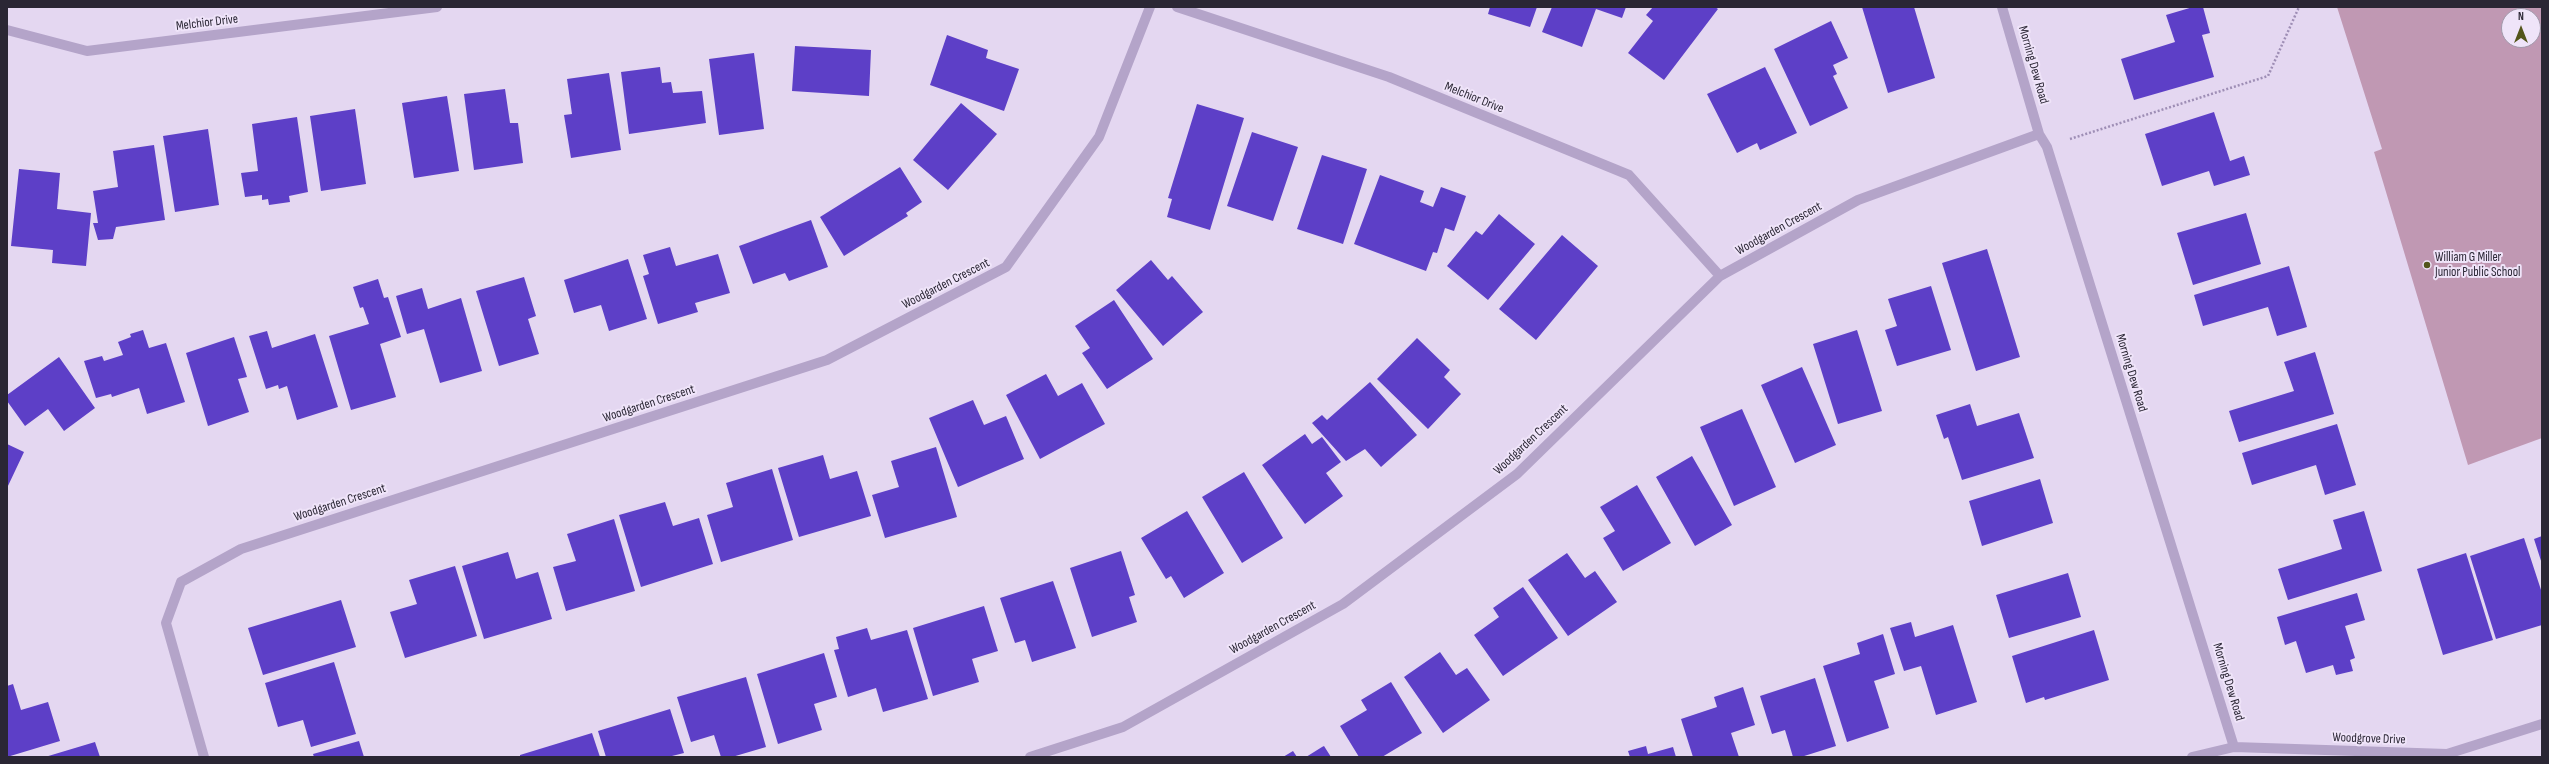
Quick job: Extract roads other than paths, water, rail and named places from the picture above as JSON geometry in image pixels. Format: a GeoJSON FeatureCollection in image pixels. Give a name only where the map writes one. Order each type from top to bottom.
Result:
{"type":"FeatureCollection","features":[{"type":"Feature","properties":{"kind":"street","name":"Melchior Drive"},"geometry":{"type":"LineString","coordinates":[[7,30],[87,52],[437,7]]}},
{"type":"Feature","properties":{"kind":"street","name":"Woodgarden Crescent"},"geometry":{"type":"LineString","coordinates":[[204,757],[166,624],[181,582],[241,549],[827,360],[1006,268],[1099,137],[1150,7]]}},
{"type":"Feature","properties":{"kind":"street","name":"Melchior Drive"},"geometry":{"type":"LineString","coordinates":[[1177,7],[1389,77],[1629,175],[1720,276]]}},
{"type":"Feature","properties":{"kind":"street","name":"Morning Dew Road"},"geometry":{"type":"LineString","coordinates":[[2002,7],[2039,134],[2046,147],[2234,747]]}},
{"type":"Feature","properties":{"kind":"street","name":"Woodgarden Crescent"},"geometry":{"type":"LineString","coordinates":[[1030,757],[1123,727],[1343,604],[1517,474],[1720,276],[1858,200],[2039,134]]}},
{"type":"Feature","properties":{"kind":"street","name":"Woodgrove Drive"},"geometry":{"type":"LineString","coordinates":[[2192,757],[2234,747],[2448,754],[2542,724]]}},
{"type":"Feature","properties":{"kind":"place","name":"William G Miller Junior Public School"},"geometry":{"type":"Point","coordinates":[2427,265]}}]}
